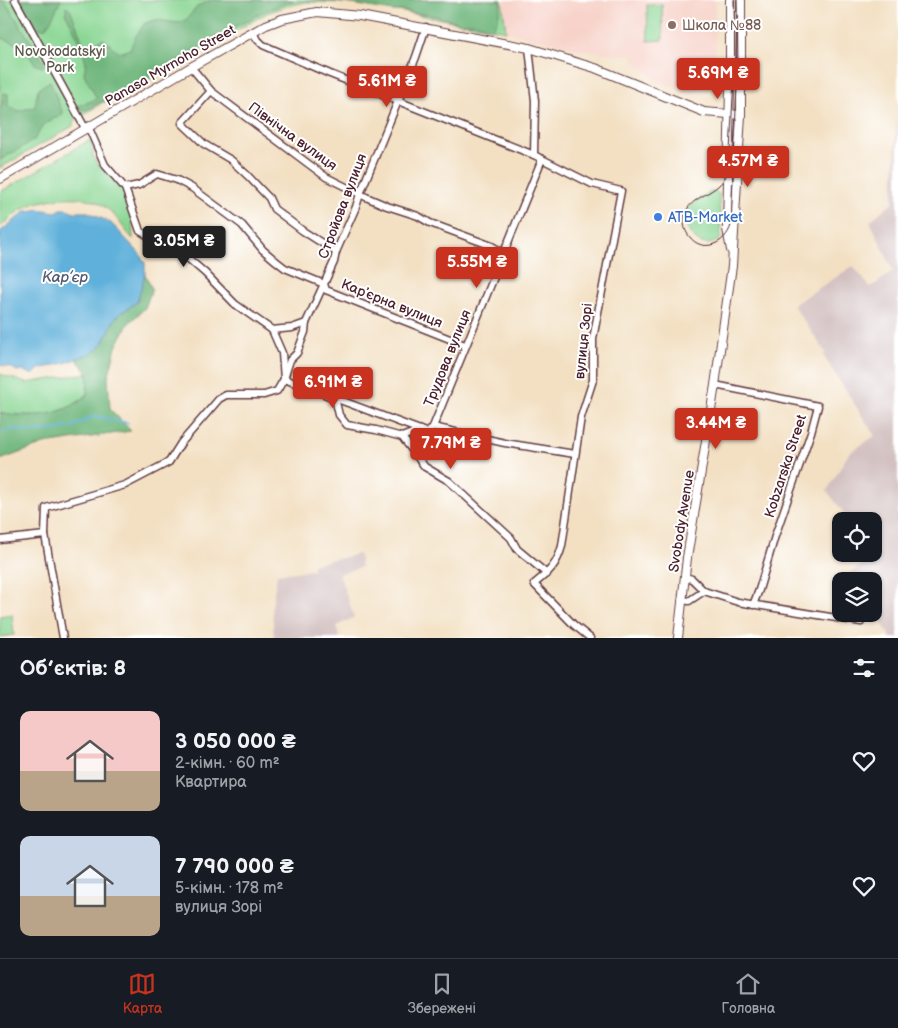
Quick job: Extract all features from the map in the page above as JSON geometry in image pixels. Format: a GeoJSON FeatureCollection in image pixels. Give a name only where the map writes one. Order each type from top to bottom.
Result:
{"type":"FeatureCollection","features":[{"type":"Feature","properties":{"kind":"main road","name":"Svobody Avenue"},"geometry":{"type":"LineString","coordinates":[[730,0],[727,229],[733,259]]}},
{"type":"Feature","properties":{"kind":"main road","name":"Svobody Avenue"},"geometry":{"type":"LineString","coordinates":[[678,638],[685,577],[733,259],[741,115],[742,0]]}},
{"type":"Feature","properties":{"kind":"main road","name":"Panasa Myrnoho Street"},"geometry":{"type":"LineString","coordinates":[[0,179],[253,32],[282,19],[317,12],[360,16],[426,27],[529,48],[595,68],[704,112],[741,115]]}},
{"type":"Feature","properties":{"kind":"street"},"geometry":{"type":"LineString","coordinates":[[15,0],[87,127],[105,165],[125,188],[140,231],[183,254],[205,272],[235,304],[272,330],[282,353],[284,379],[420,430],[428,432],[433,427],[505,443],[575,454]]}},
{"type":"Feature","properties":{"kind":"street","name":"Стройова вулиця"},"geometry":{"type":"LineString","coordinates":[[45,535],[46,508],[125,485],[169,462],[181,443],[219,399],[226,395],[264,395],[277,391],[284,379],[290,360],[297,353],[302,341],[306,323],[334,262],[336,252],[416,57],[426,27]]}},
{"type":"Feature","properties":{"kind":"street"},"geometry":{"type":"LineString","coordinates":[[253,32],[263,45],[542,159]]}},
{"type":"Feature","properties":{"kind":"street"},"geometry":{"type":"LineString","coordinates":[[529,48],[535,101],[534,155]]}},
{"type":"Feature","properties":{"kind":"street","name":"Північна вулиця"},"geometry":{"type":"LineString","coordinates":[[191,67],[211,90],[326,177],[387,206],[418,216],[430,223],[492,246],[503,253]]}},
{"type":"Feature","properties":{"kind":"street"},"geometry":{"type":"LineString","coordinates":[[211,90],[182,122],[204,144],[231,160],[248,176],[269,198],[274,209],[303,231],[336,252]]}},
{"type":"Feature","properties":{"kind":"street","name":"Трудова вулиця"},"geometry":{"type":"LineString","coordinates":[[433,427],[542,159]]}},
{"type":"Feature","properties":{"kind":"street","name":"вулиця Зорі"},"geometry":{"type":"LineString","coordinates":[[542,159],[592,184],[620,191],[593,339],[593,380],[581,417],[559,560],[547,574],[534,584],[574,625],[590,638]]}},
{"type":"Feature","properties":{"kind":"street","name":"Карʼєрна вулиця"},"geometry":{"type":"LineString","coordinates":[[125,188],[139,185],[157,174],[177,180],[192,188],[242,225],[276,262],[286,268],[324,284],[326,290],[465,346]]}},
{"type":"Feature","properties":{"kind":"street"},"geometry":{"type":"LineString","coordinates":[[272,330],[292,328],[306,323]]}},
{"type":"Feature","properties":{"kind":"street","name":"Kobzarska Street"},"geometry":{"type":"LineString","coordinates":[[715,385],[818,406],[753,605]]}},
{"type":"Feature","properties":{"kind":"street"},"geometry":{"type":"LineString","coordinates":[[335,398],[339,415],[347,426],[376,430],[402,437],[420,430]]}},
{"type":"Feature","properties":{"kind":"street"},"geometry":{"type":"LineString","coordinates":[[402,437],[425,467],[449,481],[510,538],[517,548],[547,574]]}},
{"type":"Feature","properties":{"kind":"street"},"geometry":{"type":"LineString","coordinates":[[0,540],[45,535],[63,638]]}},
{"type":"Feature","properties":{"kind":"street"},"geometry":{"type":"LineString","coordinates":[[685,577],[692,579],[704,591],[738,602],[832,617]]}},
{"type":"Feature","properties":{"kind":"street"},"geometry":{"type":"LineString","coordinates":[[682,600],[689,601],[704,591]]}},
{"type":"Feature","properties":{"kind":"shaded area"},"geometry":{"type":"Polygon","coordinates":[[[502,0],[715,0],[716,70],[692,95],[660,82],[634,62],[632,54],[623,55],[582,50],[506,31],[502,0]]]}},
{"type":"Feature","properties":{"kind":"shaded area"},"geometry":{"type":"Polygon","coordinates":[[[898,94],[898,638],[891,638],[881,622],[882,572],[851,572],[865,562],[882,562],[882,512],[843,512],[827,491],[849,453],[875,436],[823,355],[826,353],[793,305],[853,266],[870,287],[893,271],[870,221],[893,202],[898,94]]]}},
{"type":"Feature","properties":{"kind":"shaded area"},"geometry":{"type":"Polygon","coordinates":[[[359,554],[361,567],[339,574],[354,617],[337,626],[339,638],[274,638],[272,607],[277,574],[313,570],[313,564],[359,554]]]}},
{"type":"Feature","properties":{"kind":"green space","name":"Novokodatskyi Park"},"geometry":{"type":"Polygon","coordinates":[[[0,0],[502,0],[506,31],[354,3],[306,2],[286,6],[267,13],[109,102],[103,102],[73,122],[73,126],[0,168],[0,0]]]}},
{"type":"Feature","properties":{"kind":"green space"},"geometry":{"type":"Polygon","coordinates":[[[0,0],[4,0],[45,64],[43,67],[36,65],[22,46],[0,37],[0,0]]]}},
{"type":"Feature","properties":{"kind":"green space"},"geometry":{"type":"Polygon","coordinates":[[[19,0],[61,0],[45,28],[38,28],[19,0]]]}},
{"type":"Feature","properties":{"kind":"green space"},"geometry":{"type":"Polygon","coordinates":[[[211,0],[294,0],[260,13],[218,34],[183,58],[151,75],[112,100],[100,102],[87,110],[78,109],[78,106],[97,99],[84,74],[86,62],[78,38],[66,14],[66,6],[71,11],[84,46],[90,46],[102,39],[120,53],[130,49],[145,23],[155,20],[179,23],[186,20],[197,7],[211,0]]]}},
{"type":"Feature","properties":{"kind":"green space"},"geometry":{"type":"Polygon","coordinates":[[[318,0],[501,0],[500,12],[491,29],[476,23],[462,23],[427,14],[318,0]]]}},
{"type":"Feature","properties":{"kind":"green space"},"geometry":{"type":"Polygon","coordinates":[[[662,4],[663,40],[648,41],[647,5],[662,4]]]}},
{"type":"Feature","properties":{"kind":"green space"},"geometry":{"type":"Polygon","coordinates":[[[50,81],[63,114],[44,124],[34,140],[0,160],[0,107],[2,106],[3,93],[8,94],[8,106],[18,111],[35,107],[38,89],[50,81]]]}},
{"type":"Feature","properties":{"kind":"green space"},"geometry":{"type":"Polygon","coordinates":[[[91,141],[94,158],[98,165],[122,186],[132,211],[133,239],[107,208],[94,201],[73,198],[39,202],[18,212],[0,227],[0,192],[91,141]]]}},
{"type":"Feature","properties":{"kind":"green space"},"geometry":{"type":"Polygon","coordinates":[[[710,192],[717,192],[719,194],[721,238],[713,243],[705,244],[697,241],[691,235],[687,228],[686,219],[688,211],[694,203],[710,192]]]}},
{"type":"Feature","properties":{"kind":"green space"},"geometry":{"type":"Polygon","coordinates":[[[145,274],[152,289],[145,308],[128,324],[116,347],[108,378],[110,409],[131,431],[44,444],[0,460],[0,413],[35,415],[57,412],[77,403],[87,395],[88,373],[76,359],[92,353],[103,344],[118,315],[137,302],[145,274]]]}},
{"type":"Feature","properties":{"kind":"green space"},"geometry":{"type":"Polygon","coordinates":[[[88,373],[87,395],[67,408],[57,412],[35,415],[0,413],[0,374],[26,383],[88,373]]]}},
{"type":"Feature","properties":{"kind":"green space"},"geometry":{"type":"Polygon","coordinates":[[[12,614],[14,635],[0,637],[0,616],[12,614]]]}},
{"type":"Feature","properties":{"kind":"water","name":"Кар’єр"},"geometry":{"type":"Polygon","coordinates":[[[37,209],[56,212],[61,209],[67,209],[74,212],[88,212],[111,223],[140,254],[145,263],[145,274],[137,302],[118,315],[103,344],[92,353],[65,363],[39,369],[33,375],[22,370],[17,371],[0,365],[0,232],[26,211],[37,209]]]}},
{"type":"Feature","properties":{"kind":"waterway"},"geometry":{"type":"LineString","coordinates":[[0,433],[12,429],[33,432],[56,430],[76,425],[94,416],[128,423]]}},
{"type":"Feature","properties":{"kind":"tram line"},"geometry":{"type":"LineString","coordinates":[[734,0],[735,59],[729,170],[720,184],[691,204],[687,209],[684,221],[689,236],[700,245],[719,242],[728,232],[731,225],[738,63],[737,0]]}},
{"type":"Feature","properties":{"kind":"place","name":"Школа №88"},"geometry":{"type":"Point","coordinates":[672,25]}},
{"type":"Feature","properties":{"kind":"place","name":"ATB-Market"},"geometry":{"type":"Point","coordinates":[658,217]}}]}
